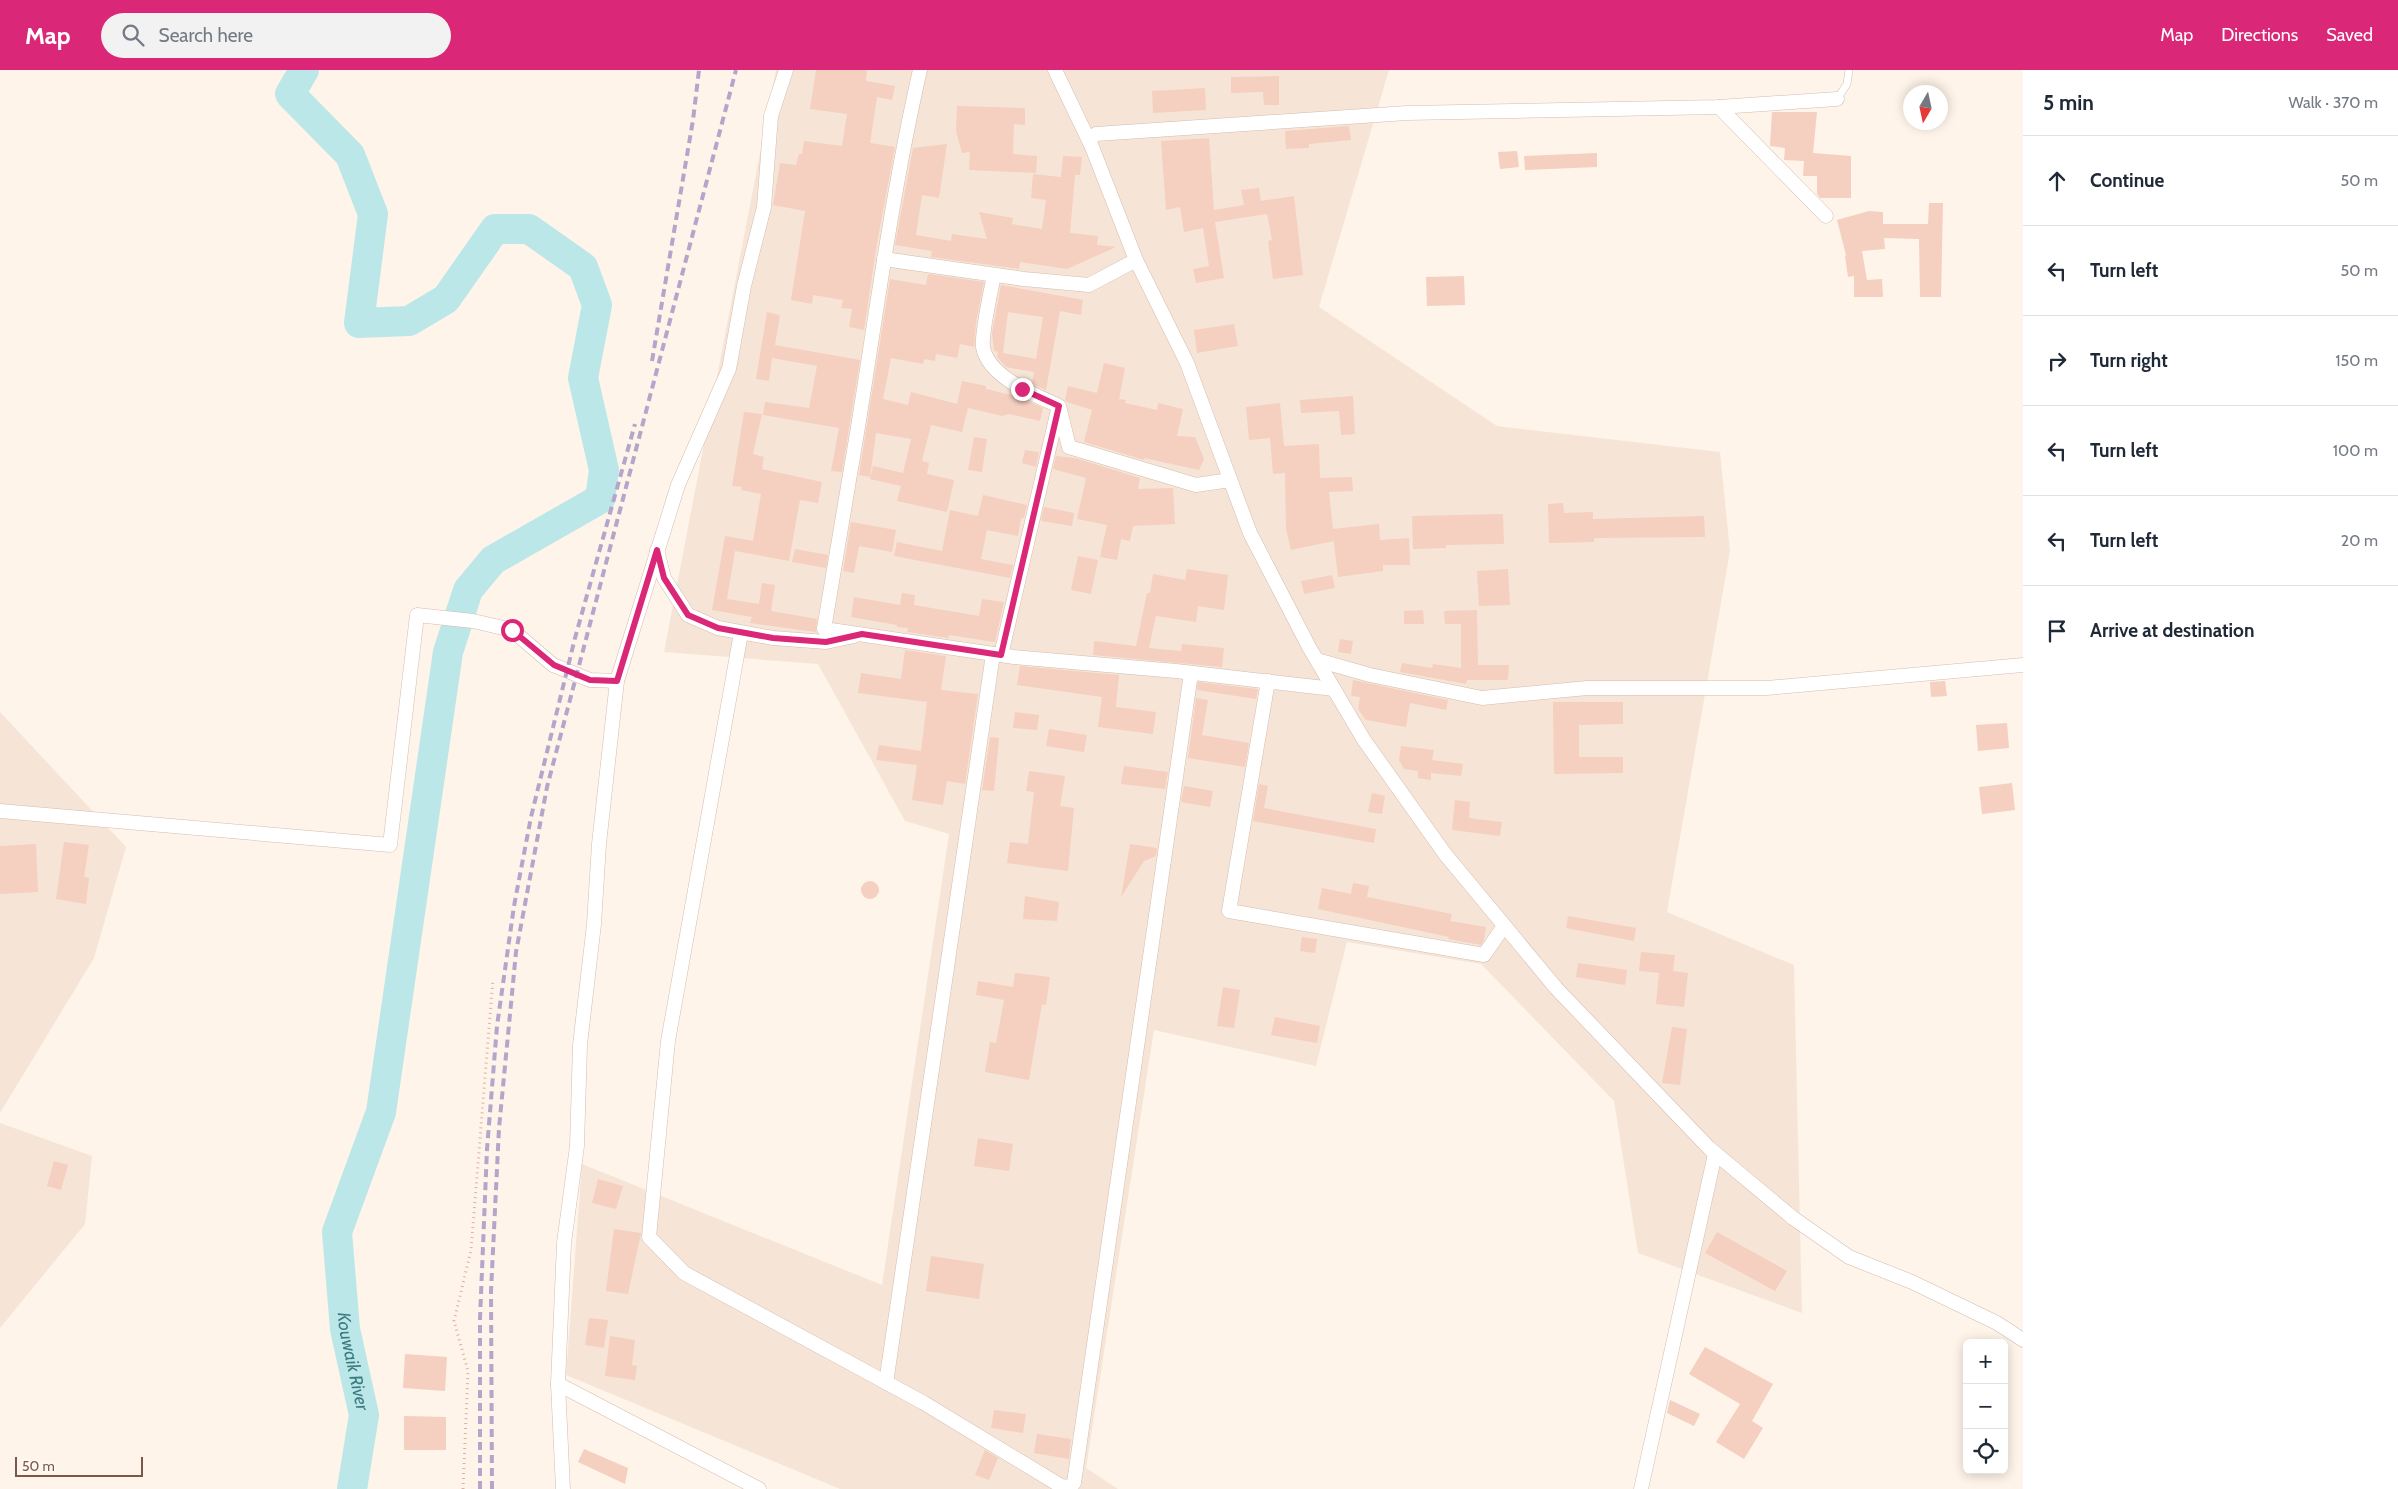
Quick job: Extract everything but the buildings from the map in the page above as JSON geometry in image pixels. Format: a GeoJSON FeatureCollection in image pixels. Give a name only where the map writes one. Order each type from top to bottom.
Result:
{"type":"FeatureCollection","features":[{"type":"Feature","properties":{"kind":"street"},"geometry":{"type":"LineString","coordinates":[[562,1489],[558,1384],[564,1243],[577,1146],[580,1045],[594,924],[599,844],[617,681],[678,485],[729,369],[744,286],[764,207],[771,116],[786,70]]}},
{"type":"Feature","properties":{"kind":"street"},"geometry":{"type":"LineString","coordinates":[[920,70],[905,137],[884,258],[824,628],[997,654],[1334,689]]}},
{"type":"Feature","properties":{"kind":"street"},"geometry":{"type":"LineString","coordinates":[[1054,70],[1089,140],[1136,260],[1187,363],[1250,533],[1316,660],[1364,740],[1445,854],[1556,988],[1716,1154],[1793,1218],[1849,1257],[1912,1282],[1997,1323],[2023,1340]]}},
{"type":"Feature","properties":{"kind":"street"},"geometry":{"type":"LineString","coordinates":[[1089,140],[1096,134],[1407,114],[1719,107],[1837,99]]}},
{"type":"Feature","properties":{"kind":"street"},"geometry":{"type":"LineString","coordinates":[[1719,107],[1826,216]]}},
{"type":"Feature","properties":{"kind":"street"},"geometry":{"type":"LineString","coordinates":[[884,258],[994,275],[1089,285],[1136,260]]}},
{"type":"Feature","properties":{"kind":"street"},"geometry":{"type":"LineString","coordinates":[[994,275],[983,346],[989,364],[1022,389],[1059,406]]}},
{"type":"Feature","properties":{"kind":"street"},"geometry":{"type":"LineString","coordinates":[[1059,406],[1069,447],[1126,466],[1196,485],[1230,480]]}},
{"type":"Feature","properties":{"kind":"street"},"geometry":{"type":"LineString","coordinates":[[886,1383],[997,654],[1059,406]]}},
{"type":"Feature","properties":{"kind":"street"},"geometry":{"type":"LineString","coordinates":[[657,550],[664,578],[688,615],[718,628],[773,638],[826,642],[862,634]]}},
{"type":"Feature","properties":{"kind":"street"},"geometry":{"type":"LineString","coordinates":[[0,812],[390,845],[417,615],[473,621],[512,630],[554,665],[590,680],[617,681]]}},
{"type":"Feature","properties":{"kind":"street"},"geometry":{"type":"LineString","coordinates":[[742,632],[668,1041],[649,1238],[684,1273],[924,1403],[1060,1486],[1070,1487],[1074,1483],[1191,673]]}},
{"type":"Feature","properties":{"kind":"street"},"geometry":{"type":"LineString","coordinates":[[1316,660],[1370,675],[1482,698],[1588,688],[1767,688],[2023,665]]}},
{"type":"Feature","properties":{"kind":"street"},"geometry":{"type":"LineString","coordinates":[[1268,681],[1230,911],[1484,955],[1504,926]]}},
{"type":"Feature","properties":{"kind":"street"},"geometry":{"type":"LineString","coordinates":[[1641,1489],[1716,1154]]}},
{"type":"Feature","properties":{"kind":"street"},"geometry":{"type":"LineString","coordinates":[[558,1384],[759,1489]]}},
{"type":"Feature","properties":{"kind":"lane"},"geometry":{"type":"LineString","coordinates":[[1837,99],[1847,84],[1849,70]]}},
{"type":"Feature","properties":{"kind":"path"},"geometry":{"type":"LineString","coordinates":[[463,1489],[468,1371],[454,1320],[471,1250],[493,979]]}},
{"type":"Feature","properties":{"kind":"shaded area"},"geometry":{"type":"Polygon","coordinates":[[[776,70],[1389,70],[1319,307],[1497,426],[1720,452],[1730,551],[1667,912],[1794,965],[1802,1313],[1638,1253],[1614,1101],[1481,964],[1347,942],[1316,1066],[1154,1030],[1086,1468],[1118,1489],[840,1489],[566,1375],[582,1164],[882,1285],[949,834],[905,821],[818,664],[664,652],[776,70]]]}},
{"type":"Feature","properties":{"kind":"shaded area"},"geometry":{"type":"Polygon","coordinates":[[[0,712],[126,847],[94,958],[0,1113],[0,712]]]}},
{"type":"Feature","properties":{"kind":"shaded area"},"geometry":{"type":"Polygon","coordinates":[[[0,1123],[92,1156],[85,1224],[0,1328],[0,1123]]]}},
{"type":"Feature","properties":{"kind":"waterway","name":"Kouwaik River"},"geometry":{"type":"LineString","coordinates":[[304,70],[290,94],[350,155],[373,214],[359,323],[409,321],[446,299],[495,229],[529,229],[583,267],[597,305],[583,378],[604,470],[600,499],[493,560],[468,590],[448,652],[381,1112],[337,1232],[345,1329],[364,1415],[352,1489]]}},
{"type":"Feature","properties":{"kind":"railway"},"geometry":{"type":"LineString","coordinates":[[652,361],[693,120],[699,70]]}},
{"type":"Feature","properties":{"kind":"railway"},"geometry":{"type":"LineString","coordinates":[[492,1489],[491,1291],[499,1128],[516,952],[547,787],[736,70]]}},
{"type":"Feature","properties":{"kind":"railway"},"geometry":{"type":"LineString","coordinates":[[480,1489],[480,1319],[487,1149],[497,1026],[514,906],[531,817],[575,638],[635,424]]}},
{"type":"Feature","properties":{"kind":"route"},"geometry":{"type":"LineString","coordinates":[[512,630],[554,665],[590,680],[617,681],[657,550],[664,578],[688,615],[718,628],[773,638],[826,642],[862,634],[1001,655],[1059,406],[1022,389]]}}]}
